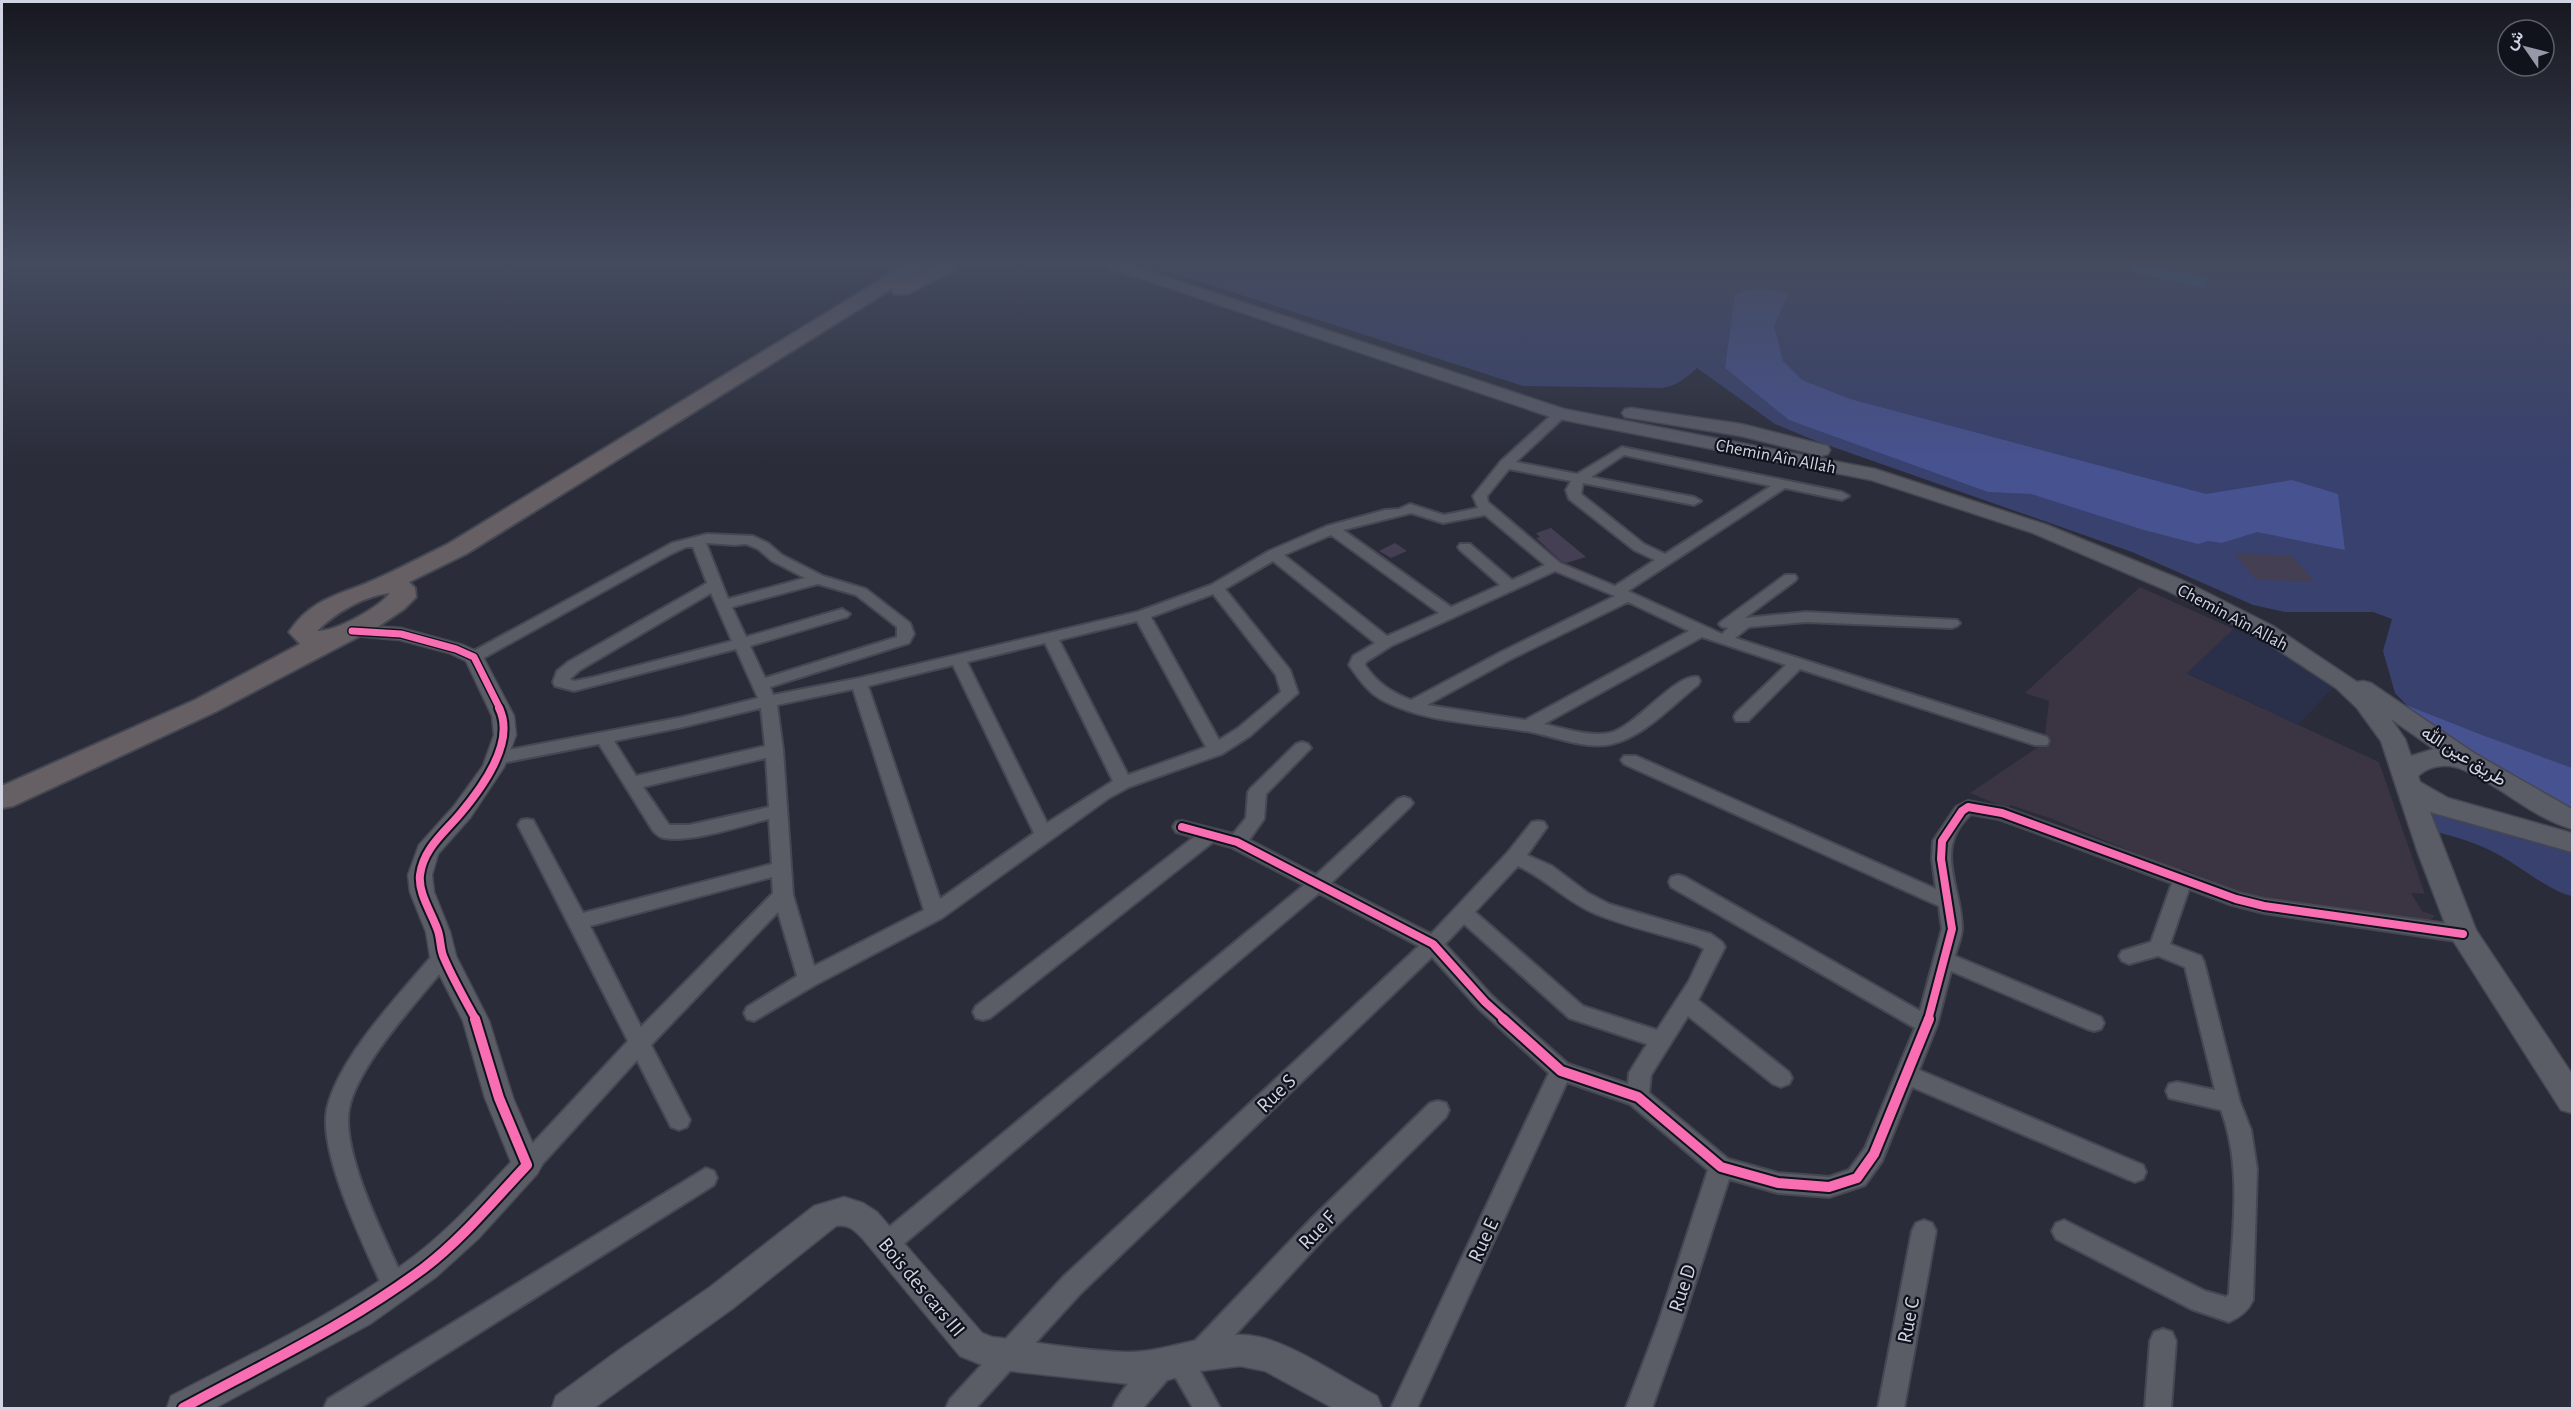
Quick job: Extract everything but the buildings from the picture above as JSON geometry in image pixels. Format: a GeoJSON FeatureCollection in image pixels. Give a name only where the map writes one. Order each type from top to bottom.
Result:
{"type":"FeatureCollection","features":[{"type":"Feature","properties":{"kind":"highway"},"geometry":{"type":"LineString","coordinates":[[2,798],[205,706],[342,634],[457,549],[809,331]]}},
{"type":"Feature","properties":{"kind":"highway"},"geometry":{"type":"LineString","coordinates":[[2,783],[188,700],[260,659],[341,603],[390,598],[827,331]]}},
{"type":"Feature","properties":{"kind":"highway"},"geometry":{"type":"LineString","coordinates":[[302,632],[307,638],[313,640],[342,634]]}},
{"type":"Feature","properties":{"kind":"main road","name":"Chemin Aîn Allah"},"geometry":{"type":"LineString","coordinates":[[1319,331],[1565,410],[1825,458],[2040,529],[2174,585],[2279,636],[2322,658],[2359,686]]}},
{"type":"Feature","properties":{"kind":"main road","name":"Chemin Aîn Allah"},"geometry":{"type":"LineString","coordinates":[[1327,331],[1565,410]]}},
{"type":"Feature","properties":{"kind":"main road","name":"Chemin Aîn Allah"},"geometry":{"type":"LineString","coordinates":[[2279,636],[2344,683],[2365,703],[2392,739],[2418,795],[2434,863],[2463,934],[2572,1100]]}},
{"type":"Feature","properties":{"kind":"main road","name":"طريق عين الله"},"geometry":{"type":"LineString","coordinates":[[2359,686],[2476,766],[2572,820]]}},
{"type":"Feature","properties":{"kind":"main road"},"geometry":{"type":"LineString","coordinates":[[2476,766],[2443,757],[2427,758],[2413,765],[2418,795],[2572,842]]}},
{"type":"Feature","properties":{"kind":"main road"},"geometry":{"type":"LineString","coordinates":[[2525,794],[2550,819],[2547,828],[2535,832]]}},
{"type":"Feature","properties":{"kind":"street"},"geometry":{"type":"LineString","coordinates":[[1565,410],[1506,464],[1481,492],[1481,503],[1555,566],[1622,593],[1713,635],[2041,741]]}},
{"type":"Feature","properties":{"kind":"street"},"geometry":{"type":"LineString","coordinates":[[1664,559],[1639,547],[1574,496],[1573,490],[1578,479],[1622,451],[1842,496]]}},
{"type":"Feature","properties":{"kind":"street"},"geometry":{"type":"LineString","coordinates":[[1506,464],[1694,501]]}},
{"type":"Feature","properties":{"kind":"street"},"geometry":{"type":"LineString","coordinates":[[1413,706],[1622,593],[1664,559],[1783,484]]}},
{"type":"Feature","properties":{"kind":"street"},"geometry":{"type":"LineString","coordinates":[[765,692],[859,683],[1142,615],[1216,588],[1274,554],[1332,529],[1385,514],[1402,513],[1410,508],[1443,519],[1488,510]]}},
{"type":"Feature","properties":{"kind":"street"},"geometry":{"type":"LineString","coordinates":[[1332,529],[1451,614]]}},
{"type":"Feature","properties":{"kind":"street"},"geometry":{"type":"LineString","coordinates":[[474,657],[664,552],[682,544],[707,538],[748,540],[763,546],[777,558],[818,579],[861,592],[895,616],[904,626],[905,638],[682,722],[497,758]]}},
{"type":"Feature","properties":{"kind":"street"},"geometry":{"type":"LineString","coordinates":[[694,542],[702,548],[723,605],[765,692],[774,750],[783,894],[808,979]]}},
{"type":"Feature","properties":{"kind":"street"},"geometry":{"type":"LineString","coordinates":[[1465,547],[1512,587]]}},
{"type":"Feature","properties":{"kind":"street"},"geometry":{"type":"LineString","coordinates":[[1274,554],[1385,643]]}},
{"type":"Feature","properties":{"kind":"street"},"geometry":{"type":"LineString","coordinates":[[1555,566],[1385,643],[1359,659],[1356,665],[1360,673],[1382,694],[1413,706],[1469,720],[1611,739],[1629,730],[1692,681]]}},
{"type":"Feature","properties":{"kind":"street"},"geometry":{"type":"LineString","coordinates":[[1713,635],[1790,578]]}},
{"type":"Feature","properties":{"kind":"street"},"geometry":{"type":"LineString","coordinates":[[723,605],[818,579]]}},
{"type":"Feature","properties":{"kind":"street"},"geometry":{"type":"LineString","coordinates":[[716,584],[574,666],[563,675],[561,682],[569,686],[580,685],[742,643],[842,614]]}},
{"type":"Feature","properties":{"kind":"street"},"geometry":{"type":"LineString","coordinates":[[754,1013],[808,979],[935,913],[1074,812],[1123,783],[1216,750],[1244,732],[1290,693],[1284,674],[1216,588]]}},
{"type":"Feature","properties":{"kind":"street"},"geometry":{"type":"LineString","coordinates":[[390,598],[401,634]]}},
{"type":"Feature","properties":{"kind":"street"},"geometry":{"type":"LineString","coordinates":[[1142,615],[1216,750]]}},
{"type":"Feature","properties":{"kind":"street"},"geometry":{"type":"LineString","coordinates":[[1527,726],[1713,635],[1744,623],[1806,617],[1952,623]]}},
{"type":"Feature","properties":{"kind":"street"},"geometry":{"type":"LineString","coordinates":[[342,634],[401,634],[456,649],[474,657],[503,716],[505,735],[497,758],[481,786],[462,812],[433,842],[422,863],[422,892],[438,932],[443,956],[476,1021],[500,1098],[527,1165]]}},
{"type":"Feature","properties":{"kind":"street"},"geometry":{"type":"LineString","coordinates":[[1050,638],[1123,783]]}},
{"type":"Feature","properties":{"kind":"street"},"geometry":{"type":"LineString","coordinates":[[957,658],[1044,835]]}},
{"type":"Feature","properties":{"kind":"street"},"geometry":{"type":"LineString","coordinates":[[1742,717],[1797,663]]}},
{"type":"Feature","properties":{"kind":"street"},"geometry":{"type":"LineString","coordinates":[[859,683],[935,913]]}},
{"type":"Feature","properties":{"kind":"street"},"geometry":{"type":"LineString","coordinates":[[602,736],[659,826],[669,833],[778,811]]}},
{"type":"Feature","properties":{"kind":"street"},"geometry":{"type":"LineString","coordinates":[[1238,842],[1255,819],[1257,792],[1302,748]]}},
{"type":"Feature","properties":{"kind":"street"},"geometry":{"type":"LineString","coordinates":[[633,783],[774,750]]}},
{"type":"Feature","properties":{"kind":"street"},"geometry":{"type":"LineString","coordinates":[[1630,760],[1948,902]]}},
{"type":"Feature","properties":{"kind":"street"},"geometry":{"type":"LineString","coordinates":[[885,1245],[1319,883],[1404,803]]}},
{"type":"Feature","properties":{"kind":"street"},"geometry":{"type":"LineString","coordinates":[[1182,827],[1208,836],[1238,842],[1433,944],[1485,1002],[1561,1071],[1638,1097],[1721,1167],[1778,1183],[1808,1187],[1829,1187],[1857,1178],[1874,1154],[1927,1025],[1945,960],[1952,929],[1941,858],[1942,841],[1962,811],[1968,807],[2002,813],[2236,899],[2264,906],[2463,934]]}},
{"type":"Feature","properties":{"kind":"street"},"geometry":{"type":"LineString","coordinates":[[527,825],[579,921],[638,1044],[679,1120]]}},
{"type":"Feature","properties":{"kind":"street","name":"Rue S"},"geometry":{"type":"LineString","coordinates":[[959,1408],[1072,1285],[1433,944],[1515,857],[1538,827]]}},
{"type":"Feature","properties":{"kind":"street"},"geometry":{"type":"LineString","coordinates":[[983,1012],[1208,836]]}},
{"type":"Feature","properties":{"kind":"street"},"geometry":{"type":"LineString","coordinates":[[1515,857],[1545,871],[1581,898],[1603,909],[1682,932],[1715,947],[1686,1002],[1640,1073],[1638,1097]]}},
{"type":"Feature","properties":{"kind":"street"},"geometry":{"type":"LineString","coordinates":[[579,921],[782,868]]}},
{"type":"Feature","properties":{"kind":"street"},"geometry":{"type":"LineString","coordinates":[[2159,948],[2182,879]]}},
{"type":"Feature","properties":{"kind":"street"},"geometry":{"type":"LineString","coordinates":[[1678,882],[1927,1025]]}},
{"type":"Feature","properties":{"kind":"street"},"geometry":{"type":"LineString","coordinates":[[183,1408],[359,1313],[450,1246],[638,1044],[783,894]]}},
{"type":"Feature","properties":{"kind":"street"},"geometry":{"type":"LineString","coordinates":[[1463,912],[1575,1012],[1662,1040]]}},
{"type":"Feature","properties":{"kind":"street"},"geometry":{"type":"LineString","coordinates":[[2064,1231],[2200,1300],[2229,1310],[2241,1300],[2246,1169],[2240,1130],[2229,1102],[2194,962],[2159,948],[2129,956]]}},
{"type":"Feature","properties":{"kind":"street"},"geometry":{"type":"LineString","coordinates":[[395,1287],[348,1172],[338,1112],[343,1091],[364,1058],[443,956]]}},
{"type":"Feature","properties":{"kind":"street"},"geometry":{"type":"LineString","coordinates":[[1945,960],[2094,1023]]}},
{"type":"Feature","properties":{"kind":"street"},"geometry":{"type":"LineString","coordinates":[[1686,1002],[1781,1078]]}},
{"type":"Feature","properties":{"kind":"street","name":"Rue E"},"geometry":{"type":"LineString","coordinates":[[1404,1408],[1561,1071]]}},
{"type":"Feature","properties":{"kind":"street"},"geometry":{"type":"LineString","coordinates":[[1907,1075],[2134,1172]]}},
{"type":"Feature","properties":{"kind":"street"},"geometry":{"type":"LineString","coordinates":[[2177,1091],[2229,1102]]}},
{"type":"Feature","properties":{"kind":"street","name":"Rue F"},"geometry":{"type":"LineString","coordinates":[[1126,1408],[1182,1361],[1438,1110]]}},
{"type":"Feature","properties":{"kind":"street","name":"Rue D"},"geometry":{"type":"LineString","coordinates":[[1639,1408],[1670,1324],[1721,1167]]}},
{"type":"Feature","properties":{"kind":"street"},"geometry":{"type":"LineString","coordinates":[[337,1408],[706,1178]]}},
{"type":"Feature","properties":{"kind":"street","name":"Bois des cars III"},"geometry":{"type":"LineString","coordinates":[[568,1408],[720,1298],[831,1213],[844,1211],[861,1216],[875,1229],[885,1245],[971,1345],[992,1353],[1129,1368],[1240,1350],[1260,1353],[1365,1408]]}},
{"type":"Feature","properties":{"kind":"street","name":"Rue C"},"geometry":{"type":"LineString","coordinates":[[1891,1408],[1924,1231]]}},
{"type":"Feature","properties":{"kind":"street"},"geometry":{"type":"LineString","coordinates":[[2158,1408],[2163,1341]]}},
{"type":"Feature","properties":{"kind":"street"},"geometry":{"type":"LineString","coordinates":[[1182,1361],[1207,1408]]}},
{"type":"Feature","properties":{"kind":"shaded area"},"geometry":{"type":"Polygon","coordinates":[[[1352,331],[2572,331],[2572,806],[2424,723],[2395,693],[2383,651],[2392,619],[2373,612],[2285,612],[2253,605],[2132,552],[1816,441],[1775,424],[1697,368],[1681,381],[1662,388],[1523,386],[1352,331]]]}},
{"type":"Feature","properties":{"kind":"shaded area"},"geometry":{"type":"Polygon","coordinates":[[[1730,331],[1775,331],[1783,361],[1802,380],[1850,399],[2206,494],[2292,480],[2338,494],[2345,550],[2257,532],[2222,543],[2208,541],[2198,544],[2144,530],[2031,494],[1988,492],[1789,420],[1725,368],[1730,331]]]}},
{"type":"Feature","properties":{"kind":"shaded area"},"geometry":{"type":"Polygon","coordinates":[[[2140,587],[2234,629],[2188,674],[2379,762],[2425,894],[2411,893],[2422,911],[2436,916],[2428,921],[2248,896],[2182,869],[2181,872],[2050,818],[2010,805],[2008,809],[1970,793],[2044,743],[2049,701],[2025,693],[2140,587]]]}},
{"type":"Feature","properties":{"kind":"shaded area"},"geometry":{"type":"Polygon","coordinates":[[[2234,629],[2292,655],[2333,688],[2298,725],[2187,673],[2234,629]]]}},
{"type":"Feature","properties":{"kind":"shaded area"},"geometry":{"type":"Polygon","coordinates":[[[2388,698],[2572,768],[2572,815],[2388,698]]]}},
{"type":"Feature","properties":{"kind":"shaded area"},"geometry":{"type":"Polygon","coordinates":[[[2428,812],[2521,835],[2572,851],[2572,896],[2536,879],[2483,847],[2432,831],[2428,812]]]}},
{"type":"Feature","properties":{"kind":"cycle path"},"geometry":{"type":"LineString","coordinates":[[183,1408],[359,1313],[425,1267],[467,1229],[527,1165],[499,1098],[476,1021],[443,956],[438,932],[422,892],[420,875],[427,851],[462,812],[493,767],[505,735],[503,716],[474,657],[456,649],[401,634],[352,631]]}},
{"type":"Feature","properties":{"kind":"cycle path"},"geometry":{"type":"LineString","coordinates":[[1182,827],[1237,842],[1433,944],[1485,1002],[1561,1071],[1638,1097],[1721,1167],[1778,1183],[1829,1187],[1857,1178],[1874,1154],[1927,1025],[1952,929],[1941,859],[1942,841],[1962,811],[1968,807],[2002,813],[2236,899],[2264,906],[2463,934]]}}]}
